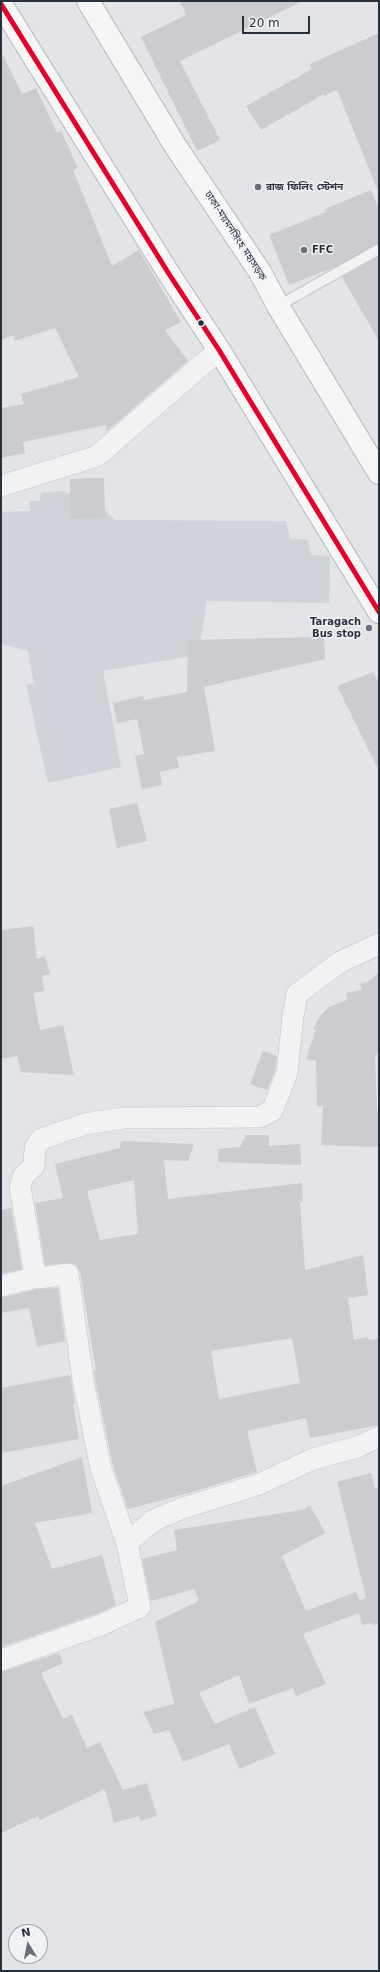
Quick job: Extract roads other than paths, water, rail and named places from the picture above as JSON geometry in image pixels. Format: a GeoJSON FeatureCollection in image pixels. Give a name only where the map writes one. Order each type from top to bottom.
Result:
{"type":"FeatureCollection","features":[{"type":"Feature","properties":{"kind":"highway","name":"ঢাকা-ময়মনসিংহ মহাসড়ক"},"geometry":{"type":"LineString","coordinates":[[88,1],[176,147],[260,272],[278,306],[379,473]]}},
{"type":"Feature","properties":{"kind":"highway"},"geometry":{"type":"LineString","coordinates":[[1,4],[169,274],[219,350],[379,612]]}},
{"type":"Feature","properties":{"kind":"street"},"geometry":{"type":"LineString","coordinates":[[1,486],[97,456],[219,350]]}},
{"type":"Feature","properties":{"kind":"street"},"geometry":{"type":"LineString","coordinates":[[38,1277],[35,1276],[20,1187],[24,1175],[34,1166],[35,1148],[41,1139],[85,1124],[124,1118],[259,1118],[272,1111],[287,1073],[293,1016],[297,994],[340,962],[379,944]]}},
{"type":"Feature","properties":{"kind":"street"},"geometry":{"type":"LineString","coordinates":[[1,1286],[38,1277],[68,1274],[83,1380],[101,1469],[127,1543],[140,1607],[101,1625],[1,1660]]}},
{"type":"Feature","properties":{"kind":"street"},"geometry":{"type":"LineString","coordinates":[[127,1543],[154,1520],[183,1508],[257,1485],[313,1459],[358,1447],[379,1437]]}},
{"type":"Feature","properties":{"kind":"lane"},"geometry":{"type":"LineString","coordinates":[[278,306],[379,249]]}},
{"type":"Feature","properties":{"kind":"place","name":"রাজ ফিলিং স্টেশন"},"geometry":{"type":"Point","coordinates":[258,187]}},
{"type":"Feature","properties":{"kind":"place","name":"FFC"},"geometry":{"type":"Point","coordinates":[304,250]}},
{"type":"Feature","properties":{"kind":"place","name":"Taragach Bus stop"},"geometry":{"type":"Point","coordinates":[369,628]}}]}
